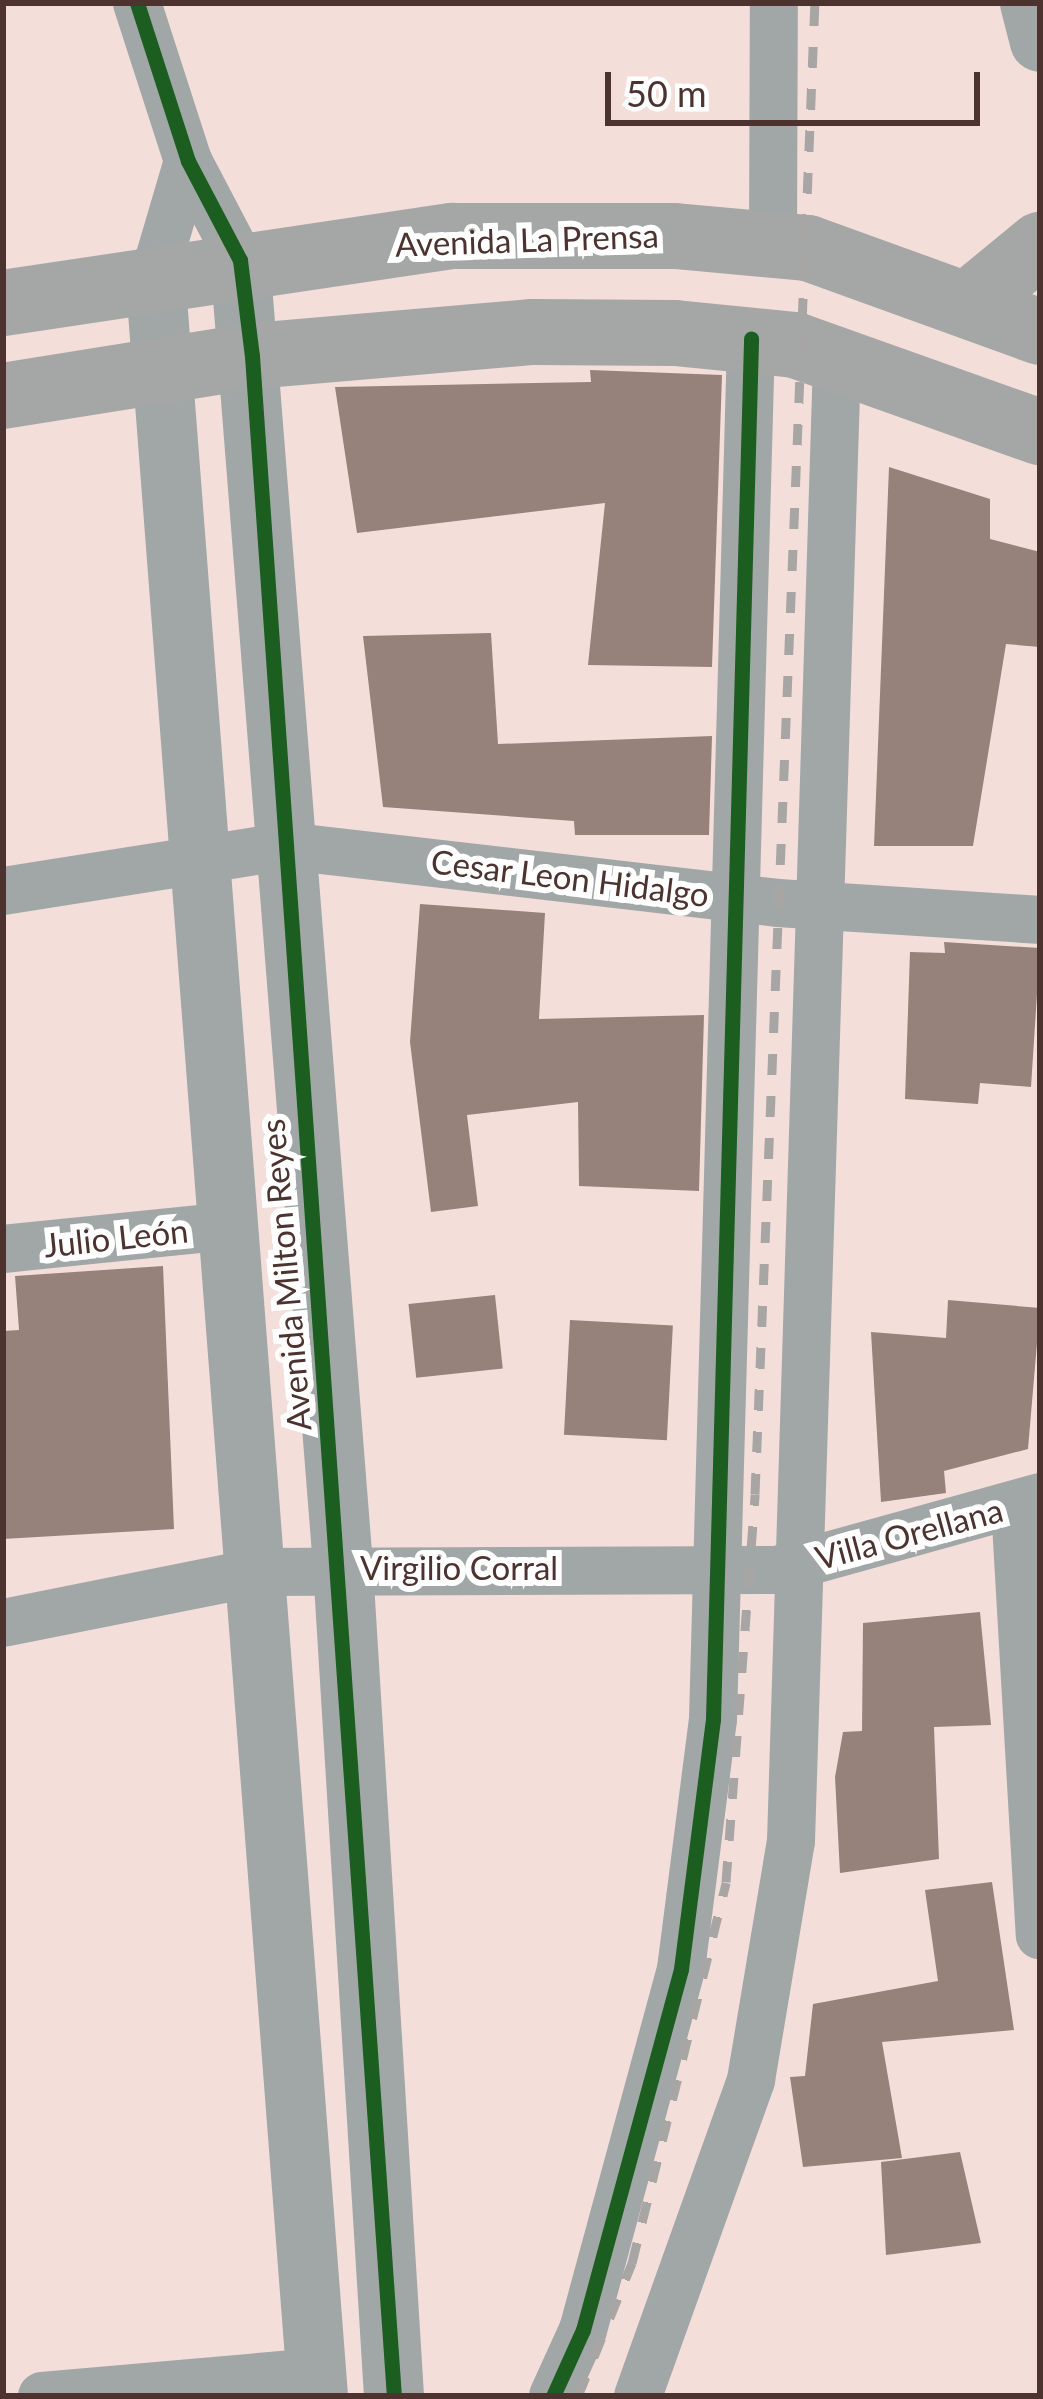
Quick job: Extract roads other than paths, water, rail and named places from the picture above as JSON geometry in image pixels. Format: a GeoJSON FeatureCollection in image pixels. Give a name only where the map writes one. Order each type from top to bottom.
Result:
{"type":"FeatureCollection","features":[{"type":"Feature","properties":{"kind":"main road","name":"Avenida La Prensa"},"geometry":{"type":"LineString","coordinates":[[3,303],[240,260],[454,236],[772,244],[973,300],[1040,332]]}},
{"type":"Feature","properties":{"kind":"main road"},"geometry":{"type":"LineString","coordinates":[[973,300],[1040,245]]}},
{"type":"Feature","properties":{"kind":"main road"},"geometry":{"type":"LineString","coordinates":[[3,396],[252,356],[533,332],[751,339],[837,358],[1040,432]]}},
{"type":"Feature","properties":{"kind":"street"},"geometry":{"type":"LineString","coordinates":[[137,3],[188,161]]}},
{"type":"Feature","properties":{"kind":"street"},"geometry":{"type":"LineString","coordinates":[[772,244],[774,3]]}},
{"type":"Feature","properties":{"kind":"street"},"geometry":{"type":"LineString","coordinates":[[1030,3],[1040,42]]}},
{"type":"Feature","properties":{"kind":"street","name":"Avenida Milton Reyes"},"geometry":{"type":"LineString","coordinates":[[188,161],[240,260],[252,356],[245,847],[228,1226],[317,2384]]}},
{"type":"Feature","properties":{"kind":"street","name":"Avenida Milton Reyes"},"geometry":{"type":"LineString","coordinates":[[188,161],[154,274],[161,368],[245,847],[343,1568],[394,2396]]}},
{"type":"Feature","properties":{"kind":"street"},"geometry":{"type":"LineString","coordinates":[[553,2396],[583,2330],[681,1970],[713,1720],[751,339]]}},
{"type":"Feature","properties":{"kind":"street"},"geometry":{"type":"LineString","coordinates":[[638,2396],[752,2080],[791,1841],[792,1566],[825,901],[837,358]]}},
{"type":"Feature","properties":{"kind":"street","name":"Cesar Leon Hidalgo"},"geometry":{"type":"LineString","coordinates":[[3,891],[245,847],[738,898],[1040,920]]}},
{"type":"Feature","properties":{"kind":"street","name":"Julio León"},"geometry":{"type":"LineString","coordinates":[[3,1250],[228,1226]]}},
{"type":"Feature","properties":{"kind":"street"},"geometry":{"type":"LineString","coordinates":[[1028,1502],[1040,1935]]}},
{"type":"Feature","properties":{"kind":"street","name":"Villa Orellana"},"geometry":{"type":"LineString","coordinates":[[792,1566],[1028,1502]]}},
{"type":"Feature","properties":{"kind":"street","name":"Virgilio Corral"},"geometry":{"type":"LineString","coordinates":[[3,1623],[258,1572],[792,1566]]}},
{"type":"Feature","properties":{"kind":"street"},"geometry":{"type":"LineString","coordinates":[[42,2396],[317,2384]]}},
{"type":"Feature","properties":{"kind":"railway"},"geometry":{"type":"LineString","coordinates":[[578,2396],[632,2263],[726,1882],[755,1494],[815,3]]}}]}
